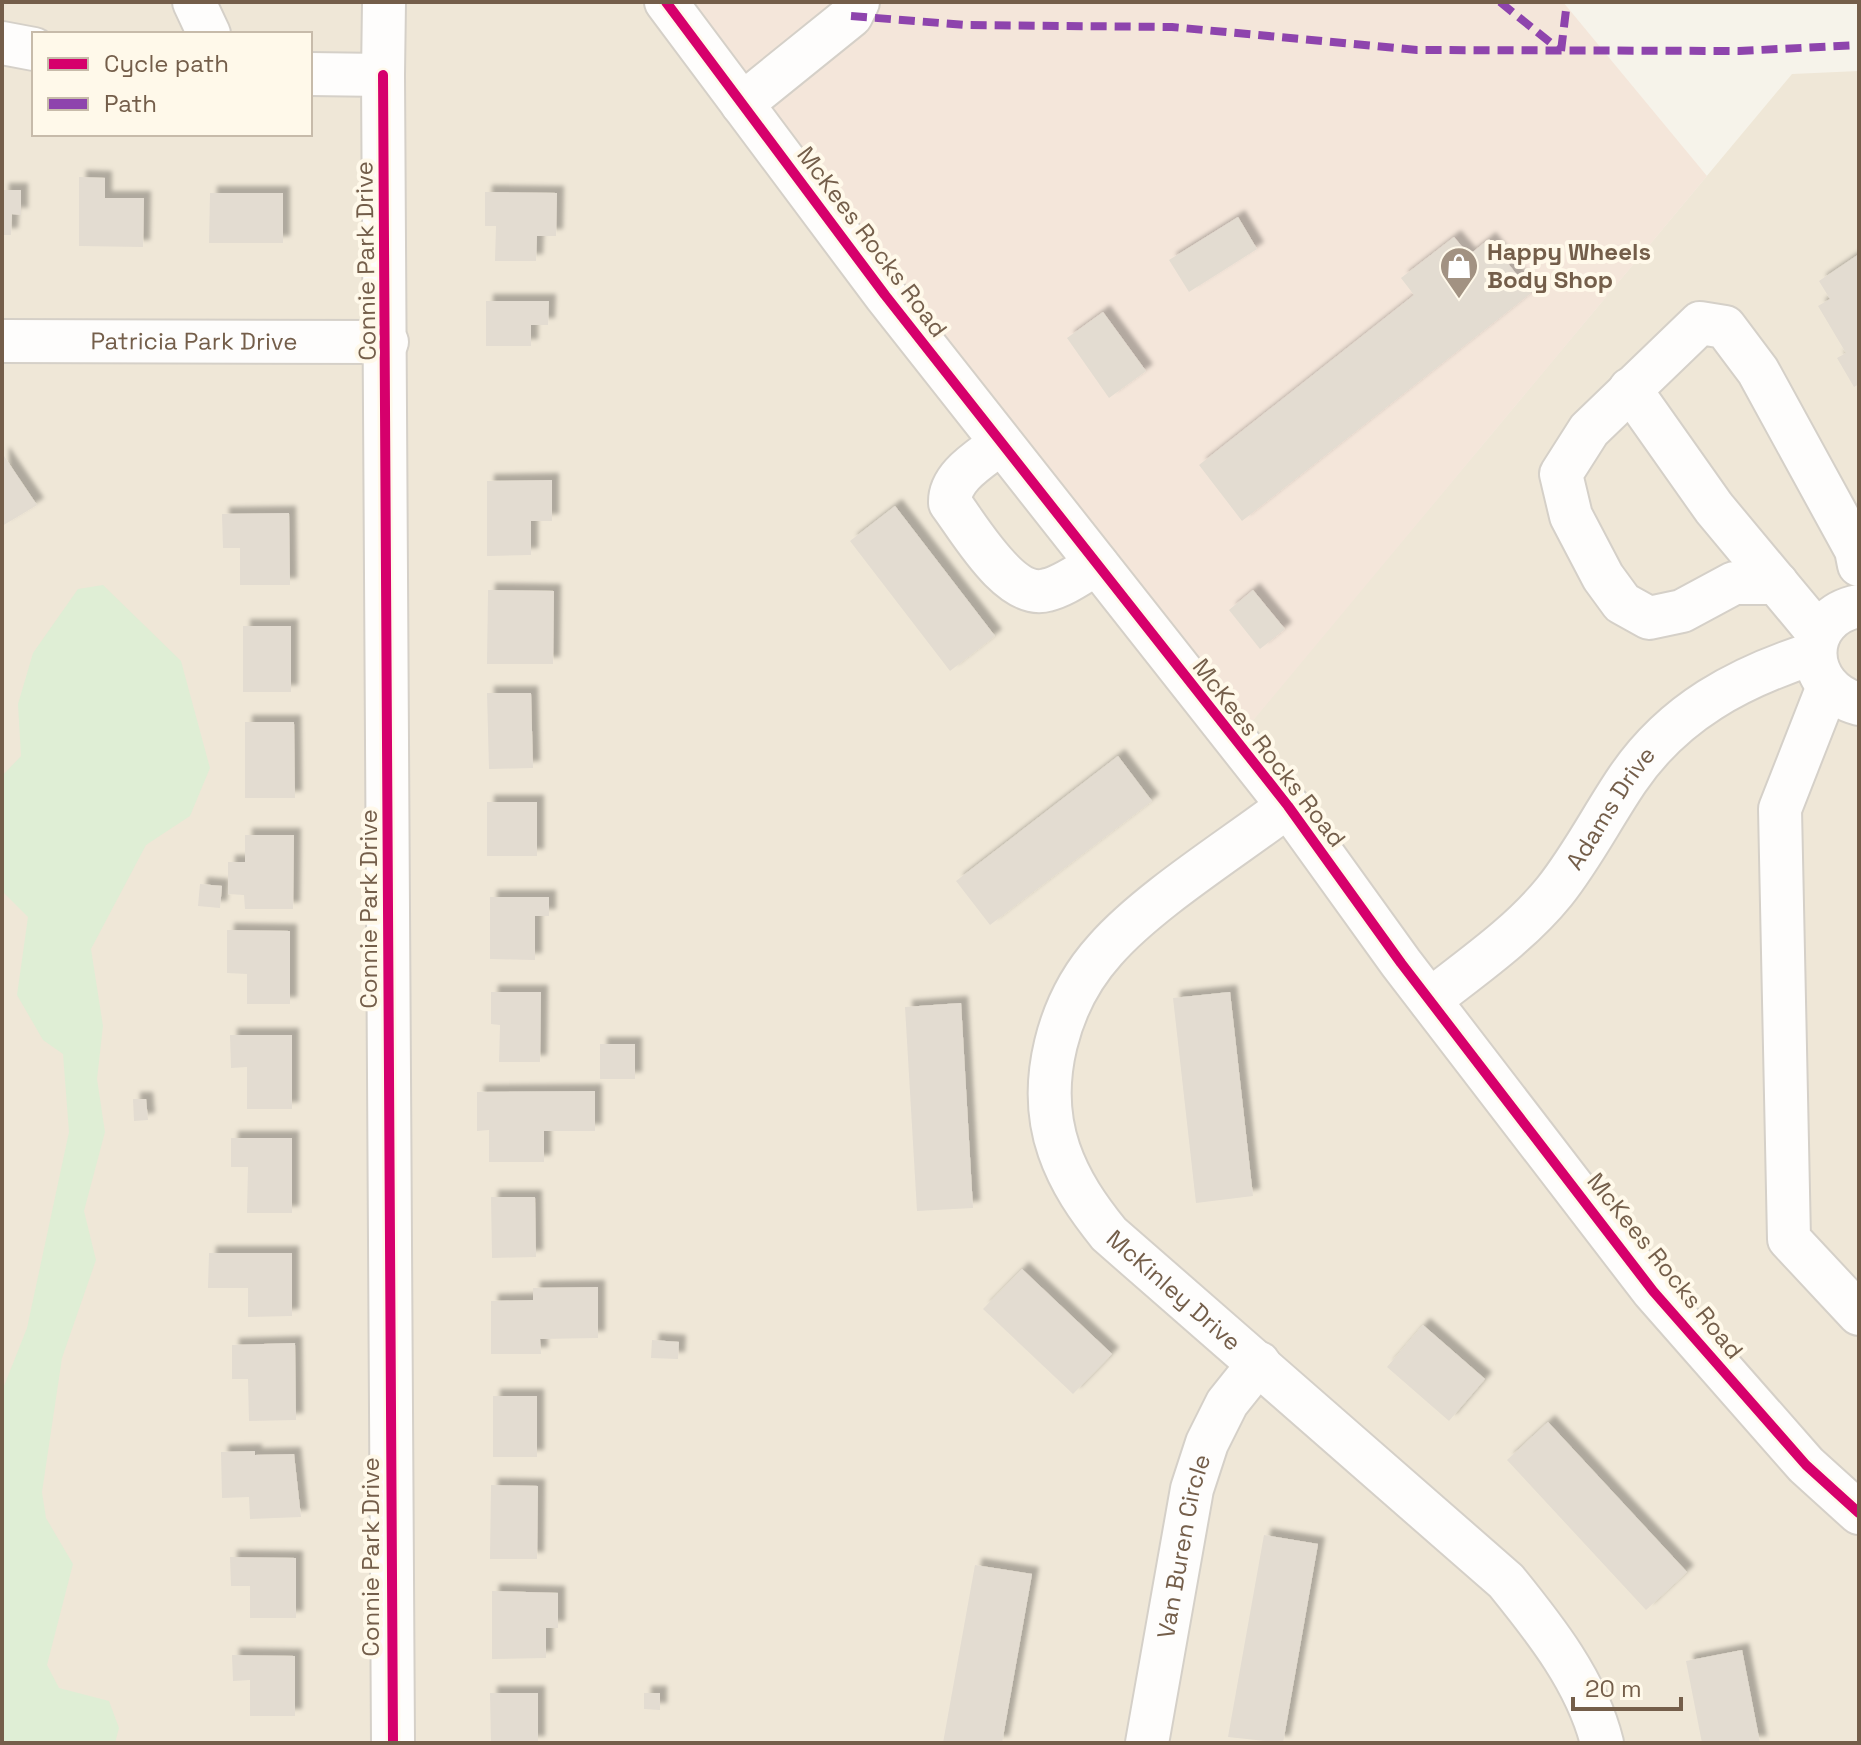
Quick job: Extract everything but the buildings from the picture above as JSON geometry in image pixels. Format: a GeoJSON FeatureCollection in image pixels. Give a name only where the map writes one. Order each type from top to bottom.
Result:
{"type":"FeatureCollection","features":[{"type":"Feature","properties":{"kind":"street"},"geometry":{"type":"LineString","coordinates":[[194,2],[208,32]]}},
{"type":"Feature","properties":{"kind":"street","name":"Connie Park Drive"},"geometry":{"type":"LineString","coordinates":[[384,2],[393,1743]]}},
{"type":"Feature","properties":{"kind":"street","name":"McKees Rocks Road"},"geometry":{"type":"LineString","coordinates":[[666,2],[1001,443],[1288,806],[1430,1000],[1653,1291],[1806,1465],[1859,1513]]}},
{"type":"Feature","properties":{"kind":"street"},"geometry":{"type":"LineString","coordinates":[[742,104],[851,16],[858,2]]}},
{"type":"Feature","properties":{"kind":"street"},"geometry":{"type":"LineString","coordinates":[[2,43],[32,49]]}},
{"type":"Feature","properties":{"kind":"street"},"geometry":{"type":"LineString","coordinates":[[312,74],[383,75]]}},
{"type":"Feature","properties":{"kind":"street"},"geometry":{"type":"LineString","coordinates":[[1777,583],[1734,583],[1682,611],[1649,618],[1622,603],[1603,577],[1571,516],[1561,474],[1589,430],[1700,323],[1725,327],[1758,371],[1856,550],[1859,565]]}},
{"type":"Feature","properties":{"kind":"street","name":"Patricia Park Drive"},"geometry":{"type":"LineString","coordinates":[[2,341],[387,342]]}},
{"type":"Feature","properties":{"kind":"street"},"geometry":{"type":"LineString","coordinates":[[1630,389],[1714,508],[1777,583],[1830,670],[1780,809],[1789,1239],[1859,1314]]}},
{"type":"Feature","properties":{"kind":"street"},"geometry":{"type":"LineString","coordinates":[[1001,443],[957,479],[949,491],[950,503],[1006,578],[1022,587],[1045,591],[1097,564]]}},
{"type":"Feature","properties":{"kind":"street","name":"Adams Drive"},"geometry":{"type":"LineString","coordinates":[[1430,1000],[1493,952],[1552,895],[1576,863],[1628,778],[1669,730],[1715,693],[1769,667],[1830,670],[1831,618],[1859,606]]}},
{"type":"Feature","properties":{"kind":"street","name":"McKinley Drive"},"geometry":{"type":"LineString","coordinates":[[1288,806],[1157,905],[1105,950],[1070,999],[1055,1049],[1051,1101],[1058,1149],[1081,1198],[1109,1234],[1506,1581],[1549,1634],[1577,1682],[1602,1743]]}},
{"type":"Feature","properties":{"kind":"street","name":"Van Buren Circle"},"geometry":{"type":"LineString","coordinates":[[1147,1743],[1192,1489],[1207,1443],[1227,1403],[1259,1363]]}},
{"type":"Feature","properties":{"kind":"shaded area"},"geometry":{"type":"Polygon","coordinates":[[[2,2],[666,2],[1236,740],[1792,74],[1859,71],[1859,1743],[2,1743],[2,2]]]}},
{"type":"Feature","properties":{"kind":"shaded area"},"geometry":{"type":"Polygon","coordinates":[[[666,2],[1563,2],[1707,176],[1236,741],[666,2]]]}},
{"type":"Feature","properties":{"kind":"green space"},"geometry":{"type":"Polygon","coordinates":[[[103,585],[181,661],[210,768],[190,816],[146,845],[91,949],[103,1026],[97,1079],[105,1132],[84,1211],[96,1260],[62,1358],[42,1492],[46,1518],[73,1564],[47,1665],[59,1688],[109,1701],[119,1728],[115,1743],[2,1743],[2,1391],[27,1328],[69,1132],[63,1054],[43,1040],[17,995],[28,917],[2,891],[2,776],[21,756],[18,704],[33,653],[78,589],[103,585]]]}},
{"type":"Feature","properties":{"kind":"marked path"},"geometry":{"type":"LineString","coordinates":[[1500,2],[1561,51]]}},
{"type":"Feature","properties":{"kind":"marked path"},"geometry":{"type":"LineString","coordinates":[[1561,51],[1567,2]]}},
{"type":"Feature","properties":{"kind":"marked path"},"geometry":{"type":"LineString","coordinates":[[851,16],[966,25],[1172,27],[1417,50],[1739,51],[1859,45]]}},
{"type":"Feature","properties":{"kind":"cycle path"},"geometry":{"type":"LineString","coordinates":[[666,2],[885,295],[1288,806],[1401,963],[1653,1291],[1806,1465],[1859,1513]]}},
{"type":"Feature","properties":{"kind":"cycle path"},"geometry":{"type":"LineString","coordinates":[[383,75],[393,1743]]}},
{"type":"Feature","properties":{"kind":"place","name":"Happy Wheels Body Shop"},"geometry":{"type":"Point","coordinates":[1459,300]}}]}
